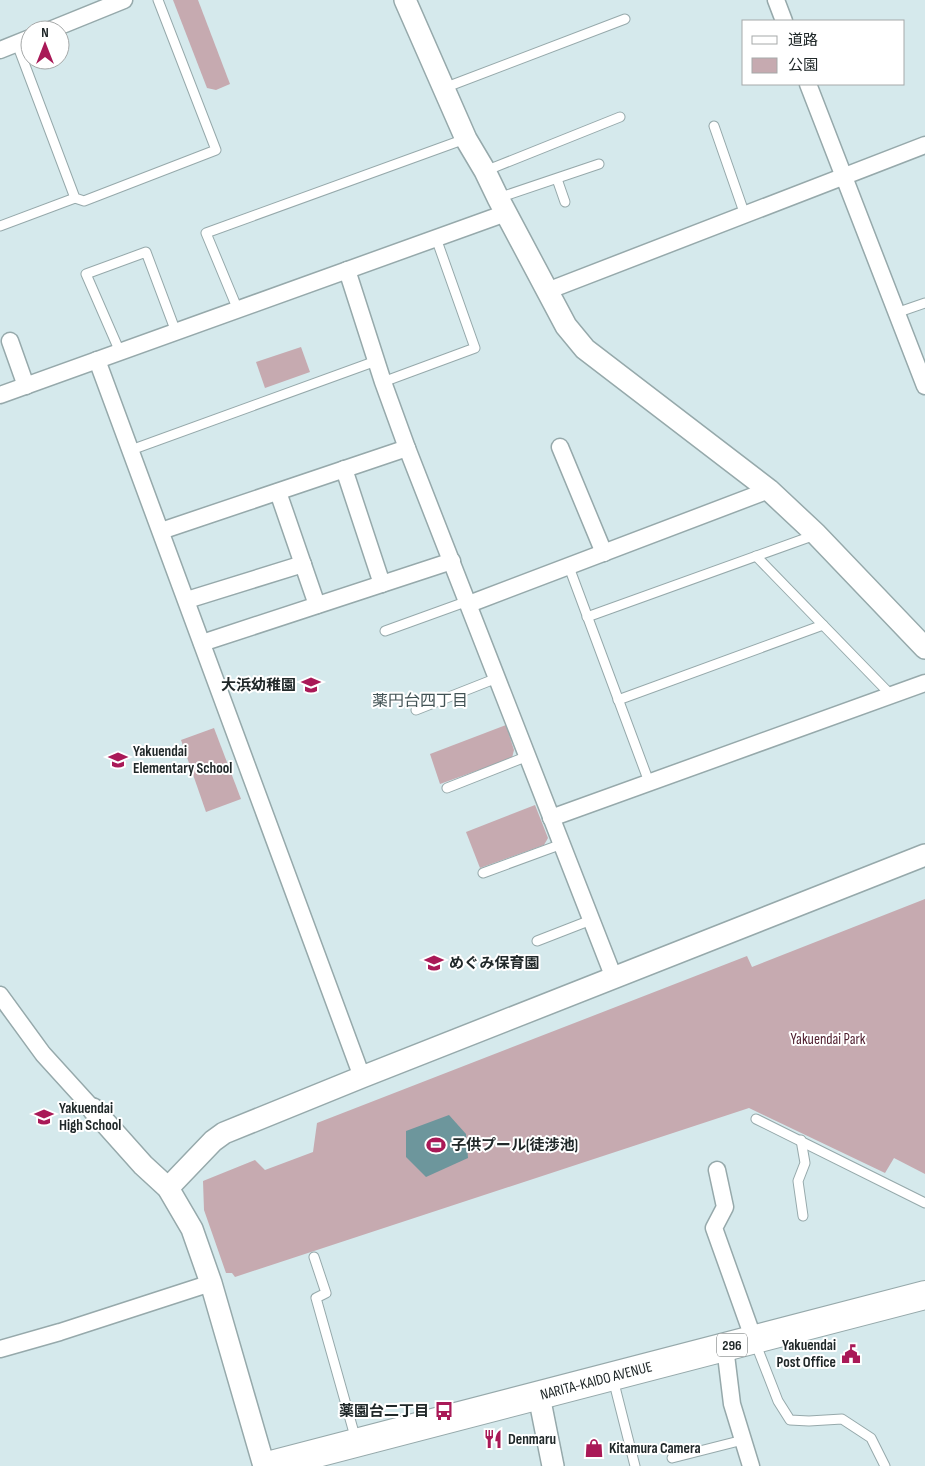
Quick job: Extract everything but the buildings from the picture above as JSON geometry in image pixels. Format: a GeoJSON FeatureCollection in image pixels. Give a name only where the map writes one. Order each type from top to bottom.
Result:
{"type":"FeatureCollection","features":[{"type":"Feature","properties":{"kind":"highway","name":"NARITA-KAIDO AVENUE"},"geometry":{"type":"LineString","coordinates":[[279,1464],[925,1295]]}},
{"type":"Feature","properties":{"kind":"street"},"geometry":{"type":"LineString","coordinates":[[70,22],[124,0]]}},
{"type":"Feature","properties":{"kind":"street"},"geometry":{"type":"LineString","coordinates":[[405,0],[466,139],[485,171],[566,326],[585,348],[769,490],[816,534],[925,648]]}},
{"type":"Feature","properties":{"kind":"street"},"geometry":{"type":"LineString","coordinates":[[776,0],[784,20]]}},
{"type":"Feature","properties":{"kind":"street"},"geometry":{"type":"LineString","coordinates":[[0,50],[20,42]]}},
{"type":"Feature","properties":{"kind":"street"},"geometry":{"type":"LineString","coordinates":[[808,85],[925,386]]}},
{"type":"Feature","properties":{"kind":"street"},"geometry":{"type":"LineString","coordinates":[[547,290],[925,146]]}},
{"type":"Feature","properties":{"kind":"street"},"geometry":{"type":"LineString","coordinates":[[0,395],[436,238],[502,206]]}},
{"type":"Feature","properties":{"kind":"street"},"geometry":{"type":"LineString","coordinates":[[346,270],[407,448],[614,978]]}},
{"type":"Feature","properties":{"kind":"street"},"geometry":{"type":"LineString","coordinates":[[10,341],[26,386]]}},
{"type":"Feature","properties":{"kind":"street"},"geometry":{"type":"LineString","coordinates":[[97,360],[362,1076]]}},
{"type":"Feature","properties":{"kind":"street"},"geometry":{"type":"LineString","coordinates":[[560,447],[604,553]]}},
{"type":"Feature","properties":{"kind":"street"},"geometry":{"type":"LineString","coordinates":[[161,531],[407,448]]}},
{"type":"Feature","properties":{"kind":"street"},"geometry":{"type":"LineString","coordinates":[[344,470],[382,584]]}},
{"type":"Feature","properties":{"kind":"street"},"geometry":{"type":"LineString","coordinates":[[468,603],[569,567],[769,490]]}},
{"type":"Feature","properties":{"kind":"street"},"geometry":{"type":"LineString","coordinates":[[278,492],[317,605]]}},
{"type":"Feature","properties":{"kind":"street"},"geometry":{"type":"LineString","coordinates":[[202,643],[452,561]]}},
{"type":"Feature","properties":{"kind":"street"},"geometry":{"type":"LineString","coordinates":[[187,600],[303,564]]}},
{"type":"Feature","properties":{"kind":"street"},"geometry":{"type":"LineString","coordinates":[[552,818],[925,683]]}},
{"type":"Feature","properties":{"kind":"street"},"geometry":{"type":"LineString","coordinates":[[168,1188],[213,1141],[224,1133],[362,1076],[925,855]]}},
{"type":"Feature","properties":{"kind":"street"},"geometry":{"type":"LineString","coordinates":[[0,994],[44,1054],[143,1165],[168,1188],[192,1229],[279,1464]]}},
{"type":"Feature","properties":{"kind":"street"},"geometry":{"type":"LineString","coordinates":[[717,1170],[725,1207],[714,1228],[754,1340]]}},
{"type":"Feature","properties":{"kind":"street"},"geometry":{"type":"LineString","coordinates":[[0,1349],[60,1332],[211,1283]]}},
{"type":"Feature","properties":{"kind":"street"},"geometry":{"type":"LineString","coordinates":[[725,1347],[732,1404],[751,1466]]}},
{"type":"Feature","properties":{"kind":"street"},"geometry":{"type":"LineString","coordinates":[[539,1396],[552,1466]]}},
{"type":"Feature","properties":{"kind":"lane"},"geometry":{"type":"LineString","coordinates":[[0,226],[75,198],[84,201],[216,150],[158,0]]}},
{"type":"Feature","properties":{"kind":"lane"},"geometry":{"type":"LineString","coordinates":[[444,88],[624,19]]}},
{"type":"Feature","properties":{"kind":"lane"},"geometry":{"type":"LineString","coordinates":[[33,70],[75,198]]}},
{"type":"Feature","properties":{"kind":"lane"},"geometry":{"type":"LineString","coordinates":[[485,171],[620,117]]}},
{"type":"Feature","properties":{"kind":"lane"},"geometry":{"type":"LineString","coordinates":[[714,126],[745,215]]}},
{"type":"Feature","properties":{"kind":"lane"},"geometry":{"type":"LineString","coordinates":[[238,310],[206,232],[466,139]]}},
{"type":"Feature","properties":{"kind":"lane"},"geometry":{"type":"LineString","coordinates":[[502,206],[557,178],[600,164]]}},
{"type":"Feature","properties":{"kind":"lane"},"geometry":{"type":"LineString","coordinates":[[557,178],[565,202]]}},
{"type":"Feature","properties":{"kind":"lane"},"geometry":{"type":"LineString","coordinates":[[383,382],[475,348],[436,238]]}},
{"type":"Feature","properties":{"kind":"lane"},"geometry":{"type":"LineString","coordinates":[[120,352],[86,274],[146,252],[176,332]]}},
{"type":"Feature","properties":{"kind":"lane"},"geometry":{"type":"LineString","coordinates":[[896,313],[925,303]]}},
{"type":"Feature","properties":{"kind":"lane"},"geometry":{"type":"LineString","coordinates":[[131,450],[376,361]]}},
{"type":"Feature","properties":{"kind":"lane"},"geometry":{"type":"LineString","coordinates":[[587,617],[816,534]]}},
{"type":"Feature","properties":{"kind":"lane"},"geometry":{"type":"LineString","coordinates":[[756,556],[891,696]]}},
{"type":"Feature","properties":{"kind":"lane"},"geometry":{"type":"LineString","coordinates":[[569,567],[649,782]]}},
{"type":"Feature","properties":{"kind":"lane"},"geometry":{"type":"LineString","coordinates":[[385,631],[468,603]]}},
{"type":"Feature","properties":{"kind":"lane"},"geometry":{"type":"LineString","coordinates":[[618,700],[823,625]]}},
{"type":"Feature","properties":{"kind":"lane"},"geometry":{"type":"LineString","coordinates":[[416,710],[497,678]]}},
{"type":"Feature","properties":{"kind":"lane"},"geometry":{"type":"LineString","coordinates":[[446,788],[528,756]]}},
{"type":"Feature","properties":{"kind":"lane"},"geometry":{"type":"LineString","coordinates":[[483,873],[562,844]]}},
{"type":"Feature","properties":{"kind":"lane"},"geometry":{"type":"LineString","coordinates":[[537,941],[591,920]]}},
{"type":"Feature","properties":{"kind":"lane"},"geometry":{"type":"LineString","coordinates":[[756,1119],[925,1203]]}},
{"type":"Feature","properties":{"kind":"lane"},"geometry":{"type":"LineString","coordinates":[[801,1140],[805,1163],[798,1181],[804,1216]]}},
{"type":"Feature","properties":{"kind":"lane"},"geometry":{"type":"LineString","coordinates":[[314,1257],[326,1293],[316,1298],[356,1443]]}},
{"type":"Feature","properties":{"kind":"lane"},"geometry":{"type":"LineString","coordinates":[[754,1340],[778,1401],[790,1420],[842,1419],[871,1438],[885,1466]]}},
{"type":"Feature","properties":{"kind":"lane"},"geometry":{"type":"LineString","coordinates":[[612,1377],[634,1466]]}},
{"type":"Feature","properties":{"kind":"lane"},"geometry":{"type":"LineString","coordinates":[[672,1458],[743,1440]]}},
{"type":"Feature","properties":{"kind":"green space"},"geometry":{"type":"Polygon","coordinates":[[[173,0],[198,0],[230,84],[216,90],[207,88],[173,0]]]}},
{"type":"Feature","properties":{"kind":"green space"},"geometry":{"type":"Polygon","coordinates":[[[301,347],[310,372],[265,388],[256,362],[301,347]]]}},
{"type":"Feature","properties":{"kind":"green space"},"geometry":{"type":"Polygon","coordinates":[[[506,725],[514,750],[512,758],[440,784],[430,754],[506,725]]]}},
{"type":"Feature","properties":{"kind":"green space"},"geometry":{"type":"Polygon","coordinates":[[[214,728],[241,799],[206,812],[181,740],[214,728]]]}},
{"type":"Feature","properties":{"kind":"green space"},"geometry":{"type":"Polygon","coordinates":[[[535,805],[548,838],[544,845],[480,868],[466,832],[535,805]]]}},
{"type":"Feature","properties":{"kind":"green space","name":"Yakuendai Park"},"geometry":{"type":"Polygon","coordinates":[[[925,899],[925,1174],[894,1158],[885,1173],[749,1108],[235,1277],[232,1273],[226,1273],[204,1210],[203,1181],[255,1160],[265,1170],[313,1152],[317,1123],[747,956],[752,967],[925,899]]]}},
{"type":"Feature","properties":{"kind":"water","name":"子供プール(徒渉池)"},"geometry":{"type":"Polygon","coordinates":[[[449,1115],[466,1134],[468,1158],[426,1177],[406,1157],[406,1131],[449,1115]]]}},
{"type":"Feature","properties":{"kind":"place","name":"大浜幼稚園"},"geometry":{"type":"Point","coordinates":[311,685]}},
{"type":"Feature","properties":{"kind":"place","name":"Yakuendai Elementary School"},"geometry":{"type":"Point","coordinates":[118,760]}},
{"type":"Feature","properties":{"kind":"place","name":"めぐみ保育園"},"geometry":{"type":"Point","coordinates":[434,963]}},
{"type":"Feature","properties":{"kind":"place","name":"Yakuendai High School"},"geometry":{"type":"Point","coordinates":[44,1117]}},
{"type":"Feature","properties":{"kind":"place","name":"子供プール(徒渉池)"},"geometry":{"type":"Point","coordinates":[436,1145]}},
{"type":"Feature","properties":{"kind":"place","name":"Yakuendai Post Office"},"geometry":{"type":"Point","coordinates":[851,1354]}},
{"type":"Feature","properties":{"kind":"place","name":"薬園台二丁目"},"geometry":{"type":"Point","coordinates":[444,1411]}},
{"type":"Feature","properties":{"kind":"place","name":"Denmaru"},"geometry":{"type":"Point","coordinates":[493,1439]}},
{"type":"Feature","properties":{"kind":"place","name":"Kitamura Camera"},"geometry":{"type":"Point","coordinates":[594,1448]}},
{"type":"Feature","properties":{"kind":"district","name":"薬円台四丁目"},"geometry":{"type":"Point","coordinates":[420,701]}}]}
